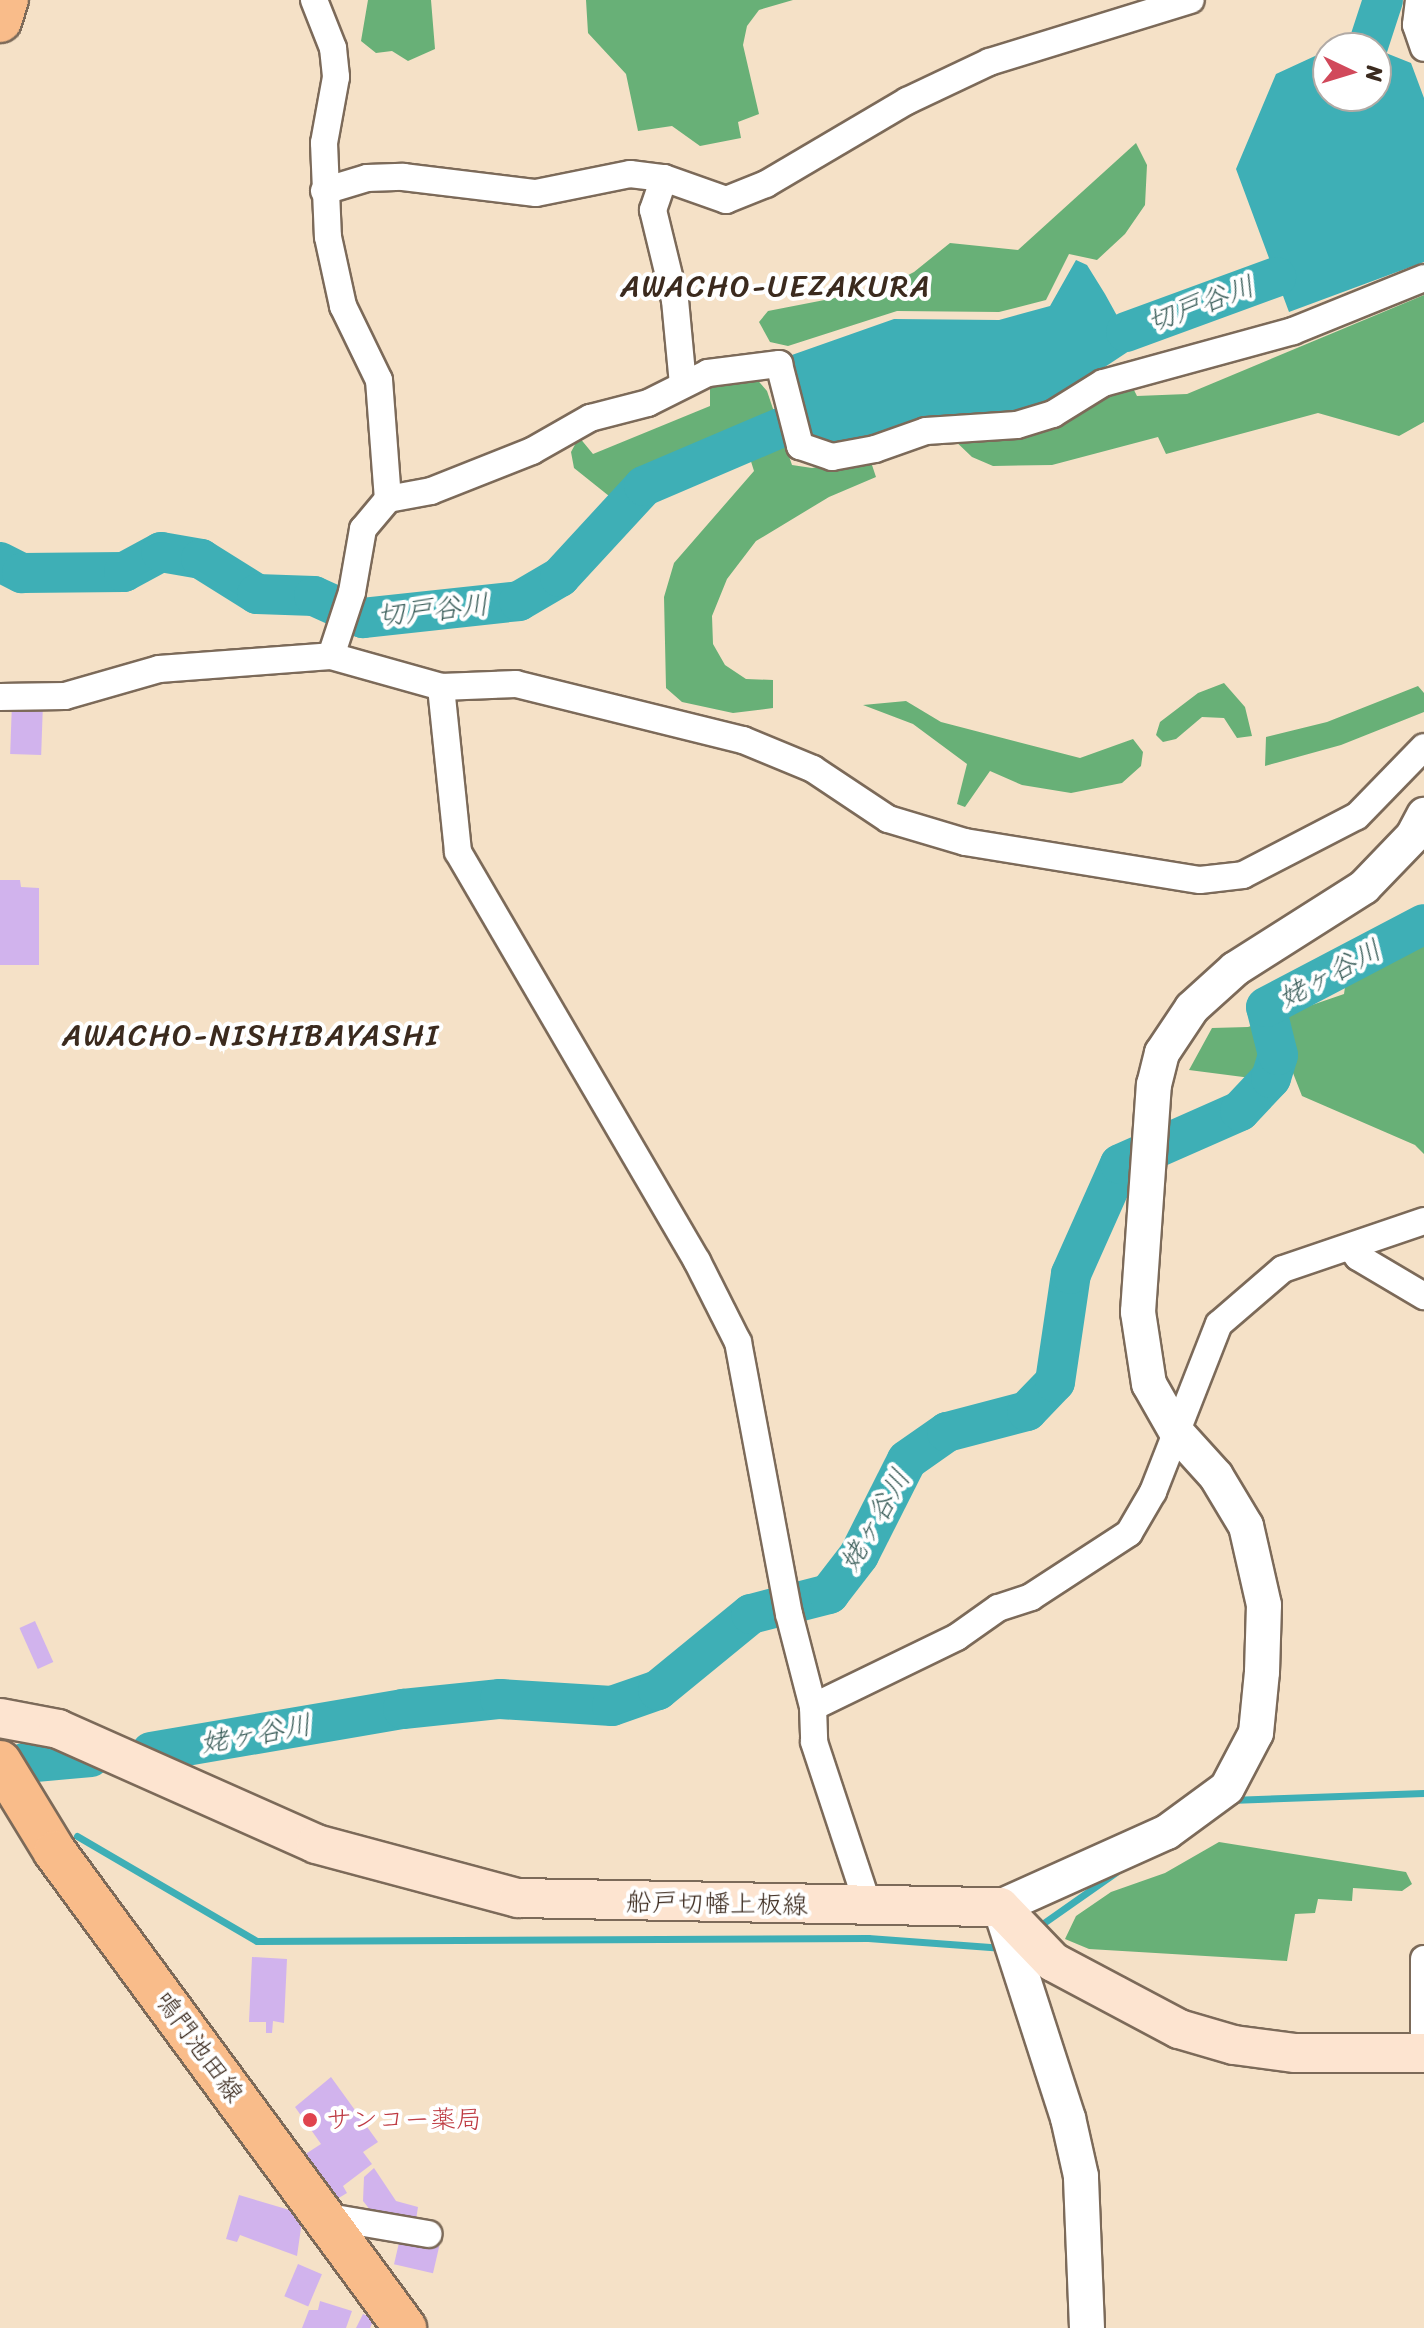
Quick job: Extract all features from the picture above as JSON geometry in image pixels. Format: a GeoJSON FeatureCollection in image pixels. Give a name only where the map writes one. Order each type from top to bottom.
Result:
{"type":"FeatureCollection","features":[{"type":"Feature","properties":{"kind":"main road"},"geometry":{"type":"LineString","coordinates":[[0,21],[7,0]]}},
{"type":"Feature","properties":{"kind":"main road","name":"船戸切幡上板線"},"geometry":{"type":"LineString","coordinates":[[0,1718],[58,1729],[316,1844],[518,1898],[1000,1907]]}},
{"type":"Feature","properties":{"kind":"main road","name":"鳴門池田線"},"geometry":{"type":"LineString","coordinates":[[0,1762],[55,1852],[405,2328]]}},
{"type":"Feature","properties":{"kind":"main road"},"geometry":{"type":"LineString","coordinates":[[1000,1907],[1053,1962],[1179,2029],[1234,2045],[1295,2053],[1424,2053]]}},
{"type":"Feature","properties":{"kind":"street"},"geometry":{"type":"LineString","coordinates":[[314,0],[333,48],[336,77],[324,143],[324,191],[343,306],[379,380],[388,499]]}},
{"type":"Feature","properties":{"kind":"street"},"geometry":{"type":"LineString","coordinates":[[324,191],[367,178],[403,177],[536,193],[630,174],[664,178],[726,200],[766,184],[907,101],[989,62],[1191,0]]}},
{"type":"Feature","properties":{"kind":"street"},"geometry":{"type":"LineString","coordinates":[[1419,0],[1416,25],[1424,48]]}},
{"type":"Feature","properties":{"kind":"street"},"geometry":{"type":"LineString","coordinates":[[664,178],[653,210],[675,300],[683,385]]}},
{"type":"Feature","properties":{"kind":"street"},"geometry":{"type":"LineString","coordinates":[[331,656],[345,611],[363,529],[388,499],[431,491],[532,451],[590,418],[648,403],[708,373],[779,364],[800,446],[832,457],[875,449],[926,431],[1017,425],[1041,418],[1103,383],[1293,331],[1424,278]]}},
{"type":"Feature","properties":{"kind":"street"},"geometry":{"type":"LineString","coordinates":[[0,697],[65,696],[159,669],[331,656],[441,687],[516,684],[743,740],[813,769],[901,823],[965,842],[1200,880],[1243,875],[1357,816],[1424,747]]}},
{"type":"Feature","properties":{"kind":"street"},"geometry":{"type":"LineString","coordinates":[[441,687],[458,852],[697,1261],[738,1342],[787,1605],[813,1707],[814,1742],[868,1905]]}},
{"type":"Feature","properties":{"kind":"street"},"geometry":{"type":"LineString","coordinates":[[1087,2328],[1081,2176],[1000,1907],[1167,1832],[1227,1788],[1256,1733],[1264,1605],[1246,1526],[1216,1476],[1177,1433],[1149,1384],[1138,1312],[1150,1121],[1162,1053],[1192,1008],[1235,969],[1364,887],[1413,836],[1424,815]]}},
{"type":"Feature","properties":{"kind":"street"},"geometry":{"type":"LineString","coordinates":[[813,1707],[957,1637],[998,1608],[1031,1597],[1129,1533],[1177,1433],[1219,1324],[1283,1269],[1424,1221]]}},
{"type":"Feature","properties":{"kind":"street"},"geometry":{"type":"LineString","coordinates":[[1350,1247],[1358,1257],[1424,1296]]}},
{"type":"Feature","properties":{"kind":"street"},"geometry":{"type":"LineString","coordinates":[[1424,1959],[1424,2036]]}},
{"type":"Feature","properties":{"kind":"street"},"geometry":{"type":"LineString","coordinates":[[323,2216],[428,2234]]}},
{"type":"Feature","properties":{"kind":"green space"},"geometry":{"type":"Polygon","coordinates":[[[368,0],[431,0],[435,49],[408,61],[392,51],[376,53],[361,41],[368,0]]]}},
{"type":"Feature","properties":{"kind":"green space"},"geometry":{"type":"Polygon","coordinates":[[[586,0],[793,0],[759,10],[747,26],[743,45],[759,114],[738,122],[741,138],[700,146],[672,126],[638,131],[626,74],[588,33],[586,0]]]}},
{"type":"Feature","properties":{"kind":"green space"},"geometry":{"type":"Polygon","coordinates":[[[1136,143],[1147,165],[1145,205],[1125,234],[1097,260],[1069,254],[1046,300],[999,312],[897,311],[788,346],[770,342],[759,322],[768,311],[881,289],[914,272],[950,243],[1018,250],[1136,143]]]}},
{"type":"Feature","properties":{"kind":"green space"},"geometry":{"type":"Polygon","coordinates":[[[1424,295],[1424,422],[1399,436],[1318,413],[1166,454],[1158,437],[1052,465],[993,466],[972,457],[950,436],[1132,386],[1137,396],[1187,394],[1424,295]]]}},
{"type":"Feature","properties":{"kind":"green space"},"geometry":{"type":"Polygon","coordinates":[[[754,376],[767,391],[792,465],[812,468],[870,459],[876,477],[829,497],[756,541],[727,579],[712,616],[713,644],[725,665],[746,679],[773,680],[773,708],[733,713],[682,702],[666,688],[664,597],[674,563],[754,471],[742,433],[644,475],[614,500],[574,468],[571,452],[579,437],[593,454],[710,406],[710,385],[754,376]]]}},
{"type":"Feature","properties":{"kind":"green space"},"geometry":{"type":"Polygon","coordinates":[[[1224,683],[1245,707],[1252,736],[1237,738],[1224,718],[1202,717],[1176,739],[1163,742],[1156,735],[1160,722],[1198,693],[1224,683]]]}},
{"type":"Feature","properties":{"kind":"green space"},"geometry":{"type":"Polygon","coordinates":[[[1418,686],[1424,693],[1424,712],[1341,745],[1265,766],[1266,737],[1327,722],[1418,686]]]}},
{"type":"Feature","properties":{"kind":"green space"},"geometry":{"type":"Polygon","coordinates":[[[906,701],[941,722],[1080,758],[1133,739],[1143,752],[1141,766],[1122,783],[1071,793],[1022,785],[990,771],[965,807],[957,804],[967,764],[913,724],[863,705],[906,701]]]}},
{"type":"Feature","properties":{"kind":"green space"},"geometry":{"type":"Polygon","coordinates":[[[1424,909],[1424,1154],[1415,1145],[1302,1096],[1293,1073],[1251,1078],[1189,1070],[1212,1028],[1248,1027],[1344,994],[1347,973],[1424,909]]]}},
{"type":"Feature","properties":{"kind":"green space"},"geometry":{"type":"Polygon","coordinates":[[[1219,1842],[1406,1872],[1412,1884],[1402,1891],[1353,1888],[1352,1901],[1318,1899],[1315,1913],[1295,1914],[1287,1961],[1089,1949],[1065,1939],[1076,1916],[1111,1892],[1165,1873],[1219,1842]]]}},
{"type":"Feature","properties":{"kind":"water"},"geometry":{"type":"Polygon","coordinates":[[[1392,55],[1411,63],[1424,98],[1424,262],[1289,312],[1236,169],[1276,74],[1312,57],[1312,112],[1392,112],[1392,55]]]}},
{"type":"Feature","properties":{"kind":"water"},"geometry":{"type":"Polygon","coordinates":[[[1076,260],[1087,265],[1105,294],[1126,332],[1129,351],[1064,394],[1035,408],[931,420],[830,445],[807,434],[789,356],[894,319],[999,320],[1050,306],[1076,260]]]}},
{"type":"Feature","properties":{"kind":"building"},"geometry":{"type":"Polygon","coordinates":[[[12,702],[43,703],[41,755],[10,754],[12,702]]]}},
{"type":"Feature","properties":{"kind":"building"},"geometry":{"type":"Polygon","coordinates":[[[0,880],[20,880],[21,887],[39,888],[39,965],[0,965],[0,880]]]}},
{"type":"Feature","properties":{"kind":"building"},"geometry":{"type":"Polygon","coordinates":[[[35,1621],[53,1662],[38,1669],[19,1628],[35,1621]]]}},
{"type":"Feature","properties":{"kind":"building"},"geometry":{"type":"Polygon","coordinates":[[[252,1957],[287,1959],[284,2023],[273,2021],[272,2033],[266,2033],[266,2022],[249,2022],[252,1957]]]}},
{"type":"Feature","properties":{"kind":"building"},"geometry":{"type":"Polygon","coordinates":[[[331,2077],[378,2142],[363,2152],[372,2164],[343,2186],[347,2193],[337,2199],[304,2155],[321,2144],[295,2107],[331,2077]]]}},
{"type":"Feature","properties":{"kind":"building"},"geometry":{"type":"Polygon","coordinates":[[[374,2168],[396,2201],[418,2207],[415,2226],[375,2216],[363,2201],[364,2177],[374,2168]]]}},
{"type":"Feature","properties":{"kind":"building"},"geometry":{"type":"Polygon","coordinates":[[[239,2195],[303,2214],[297,2256],[240,2235],[237,2242],[226,2239],[239,2195]]]}},
{"type":"Feature","properties":{"kind":"building"},"geometry":{"type":"Polygon","coordinates":[[[401,2234],[440,2243],[433,2273],[394,2264],[401,2234]]]}},
{"type":"Feature","properties":{"kind":"building"},"geometry":{"type":"Polygon","coordinates":[[[298,2264],[322,2274],[308,2306],[284,2296],[298,2264]]]}},
{"type":"Feature","properties":{"kind":"building"},"geometry":{"type":"Polygon","coordinates":[[[320,2301],[352,2311],[346,2328],[302,2328],[309,2310],[318,2310],[320,2301]]]}},
{"type":"Feature","properties":{"kind":"building"},"geometry":{"type":"Polygon","coordinates":[[[363,2314],[374,2319],[370,2328],[356,2328],[363,2314]]]}},
{"type":"Feature","properties":{"kind":"waterway","name":"切戸谷川"},"geometry":{"type":"LineString","coordinates":[[1373,32],[1383,0]]}},
{"type":"Feature","properties":{"kind":"waterway","name":"切戸谷川"},"geometry":{"type":"LineString","coordinates":[[1126,332],[1276,277]]}},
{"type":"Feature","properties":{"kind":"waterway","name":"切戸谷川"},"geometry":{"type":"LineString","coordinates":[[0,562],[22,573],[124,572],[161,552],[201,559],[257,594],[314,596],[363,618],[519,601],[560,577],[644,486],[782,427]]}},
{"type":"Feature","properties":{"kind":"waterway","name":"姥ヶ谷川"},"geometry":{"type":"LineString","coordinates":[[151,1752],[403,1709],[500,1699],[612,1706],[658,1690],[751,1614],[829,1594],[859,1555],[907,1460],[947,1432],[1027,1411],[1055,1382],[1071,1274],[1120,1164],[1240,1111],[1271,1078],[1278,1055],[1266,1007],[1424,924]]}},
{"type":"Feature","properties":{"kind":"waterway","name":"姥ヶ谷川"},"geometry":{"type":"LineString","coordinates":[[24,1763],[91,1757]]}},
{"type":"Feature","properties":{"kind":"waterway"},"geometry":{"type":"LineString","coordinates":[[32,1763],[36,1770]]}},
{"type":"Feature","properties":{"kind":"waterway"},"geometry":{"type":"LineString","coordinates":[[1230,1800],[1424,1793]]}},
{"type":"Feature","properties":{"kind":"waterway"},"geometry":{"type":"LineString","coordinates":[[77,1836],[257,1941],[868,1938],[1004,1948]]}},
{"type":"Feature","properties":{"kind":"waterway"},"geometry":{"type":"LineString","coordinates":[[1035,1929],[1116,1872]]}},
{"type":"Feature","properties":{"kind":"place","name":"サンコー薬局"},"geometry":{"type":"Point","coordinates":[310,2120]}},
{"type":"Feature","properties":{"kind":"district","name":"AWACHO-UEZAKURA"},"geometry":{"type":"Point","coordinates":[776,286]}},
{"type":"Feature","properties":{"kind":"district","name":"AWACHO-NISHIBAYASHI"},"geometry":{"type":"Point","coordinates":[251,1035]}}]}
